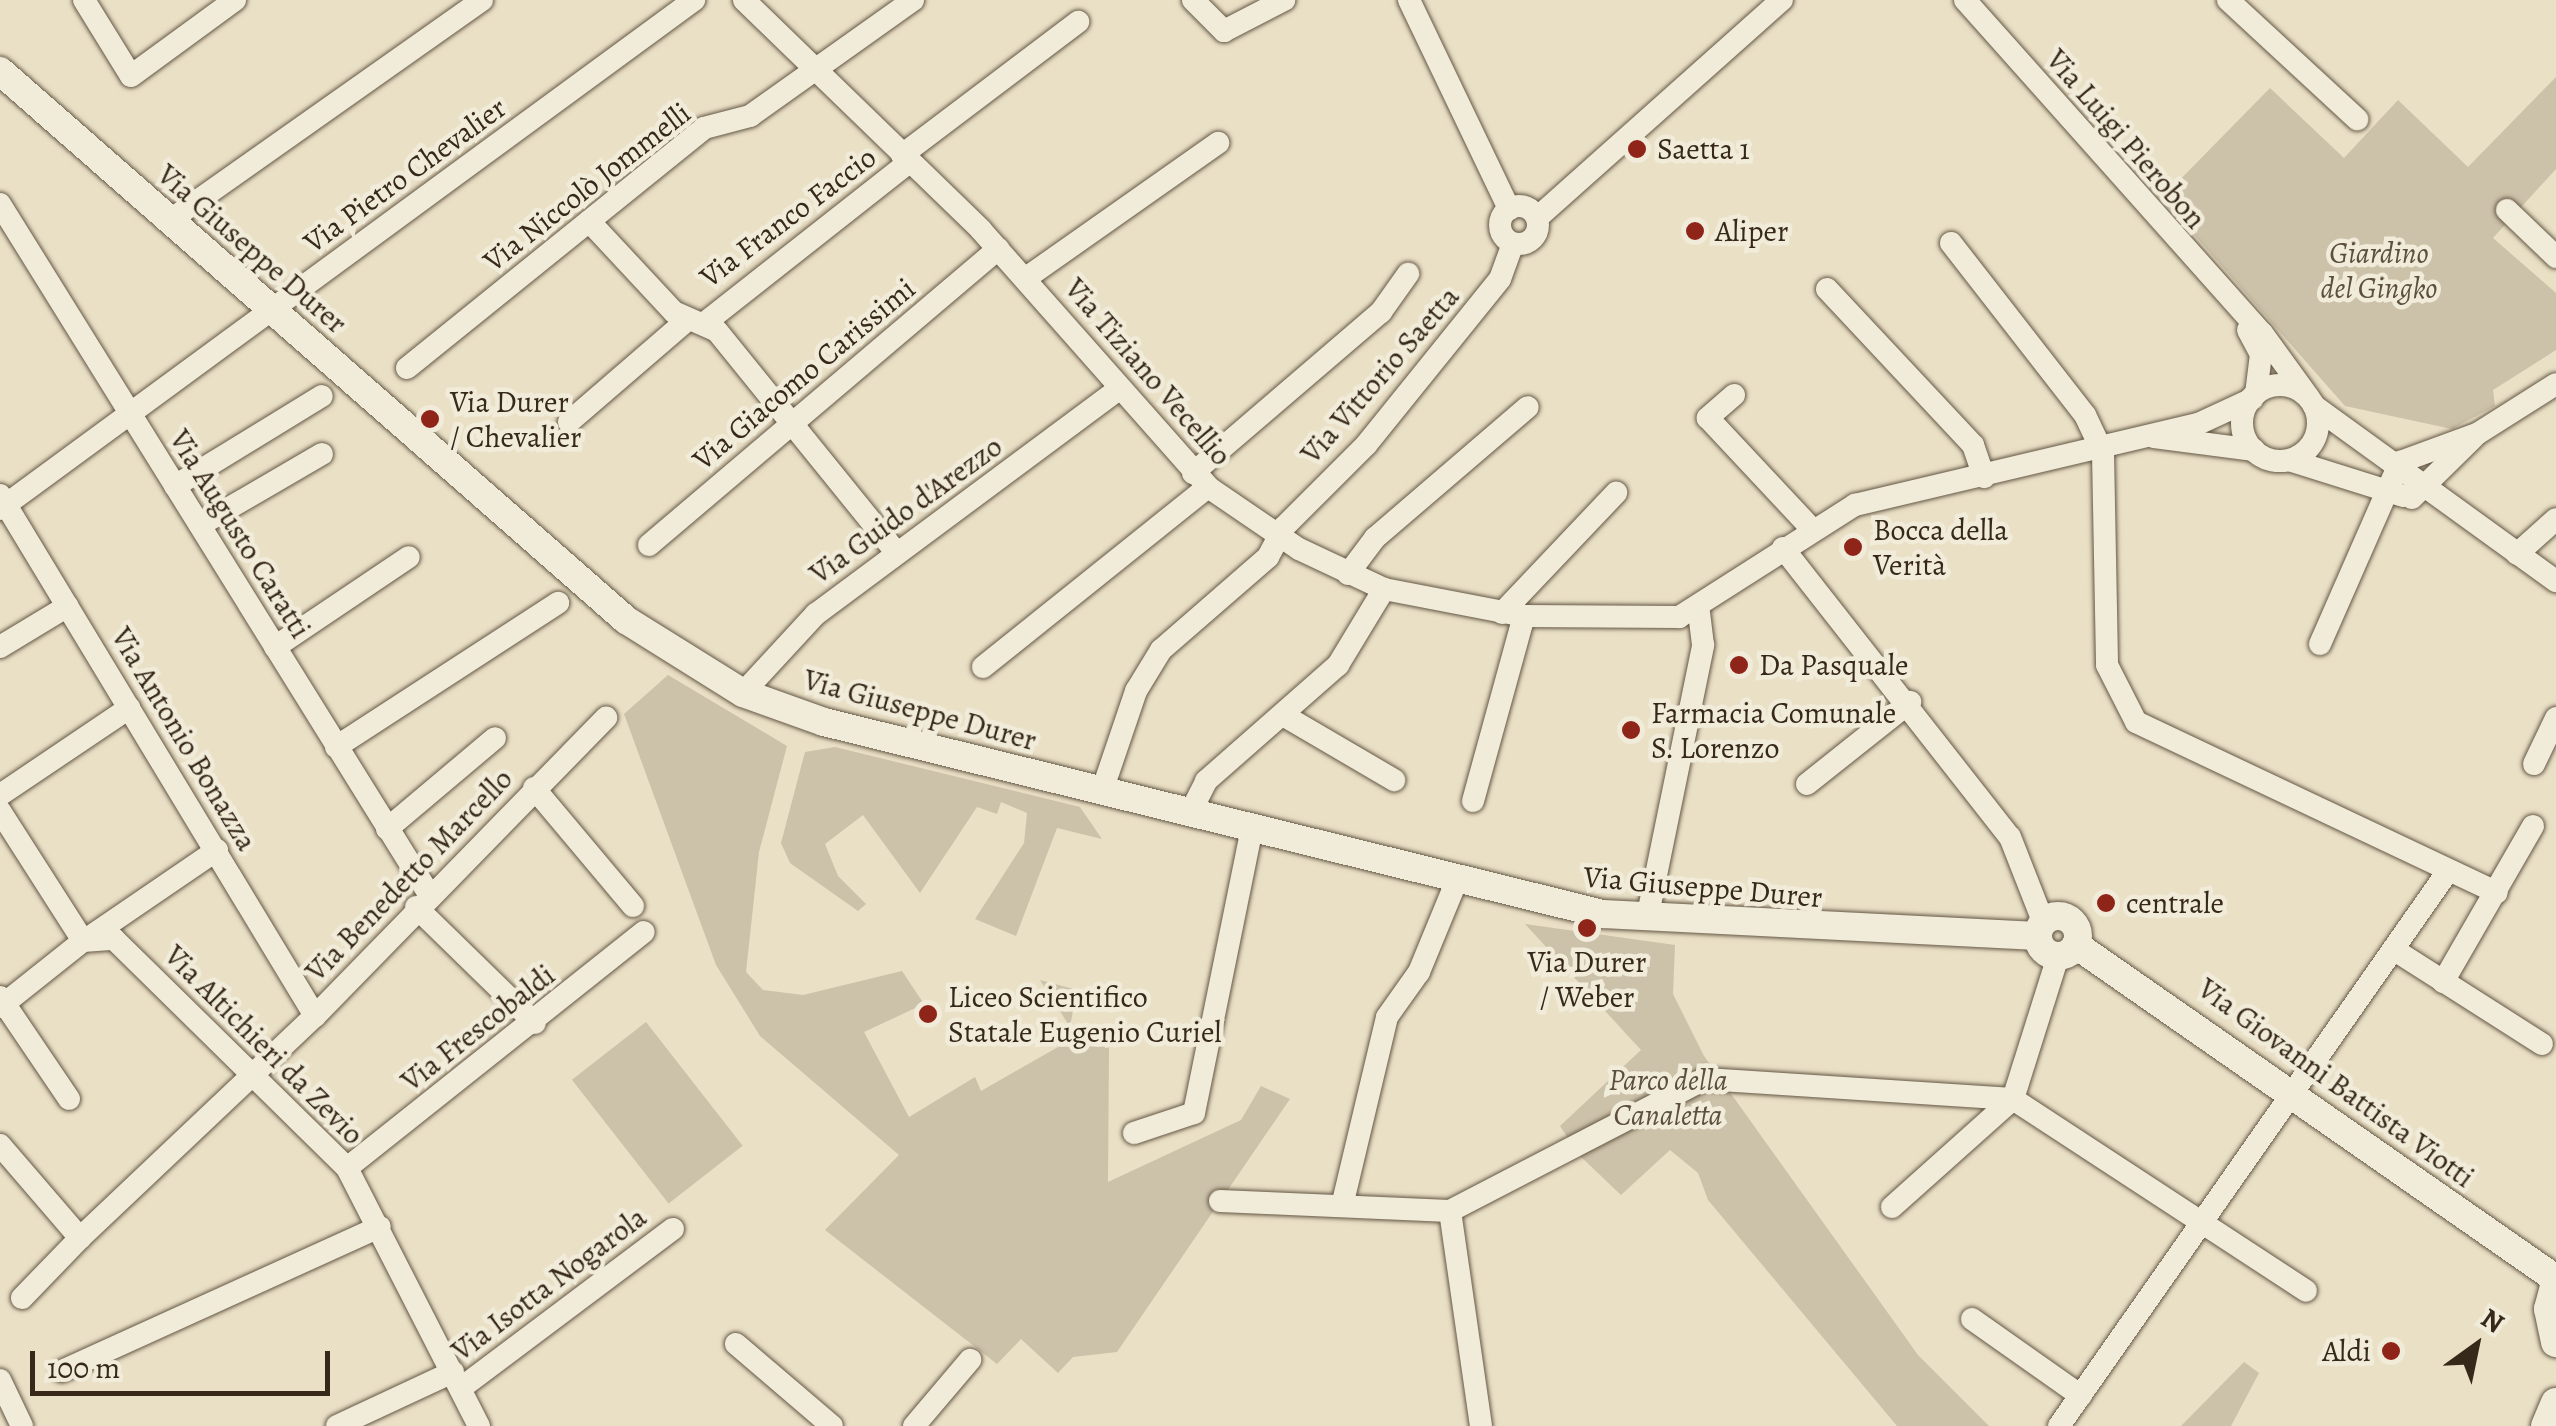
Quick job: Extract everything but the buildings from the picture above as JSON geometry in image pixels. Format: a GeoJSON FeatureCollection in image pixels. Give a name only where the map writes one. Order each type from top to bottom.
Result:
{"type":"FeatureCollection","features":[{"type":"Feature","properties":{"kind":"main road"},"geometry":{"type":"LineString","coordinates":[[2556,1281],[2548,1309],[2556,1342]]}},
{"type":"Feature","properties":{"kind":"main road"},"geometry":{"type":"LineString","coordinates":[[2546,1426],[2556,1403]]}},
{"type":"Feature","properties":{"kind":"street"},"geometry":{"type":"LineString","coordinates":[[84,0],[131,76],[235,0]]}},
{"type":"Feature","properties":{"kind":"street"},"geometry":{"type":"LineString","coordinates":[[169,220],[482,0]]}},
{"type":"Feature","properties":{"kind":"street","name":"Via Pietro Chevalier"},"geometry":{"type":"LineString","coordinates":[[2,503],[273,310],[694,0]]}},
{"type":"Feature","properties":{"kind":"street","name":"Via Tiziano Vecellio"},"geometry":{"type":"LineString","coordinates":[[744,0],[1026,278],[1200,480],[1279,537],[1384,589],[1513,614],[1658,621],[1699,610],[1782,548],[1855,505],[2146,435],[2254,396]]}},
{"type":"Feature","properties":{"kind":"street","name":"Via Niccolò Jommelli"},"geometry":{"type":"LineString","coordinates":[[407,368],[704,128],[750,116],[913,0]]}},
{"type":"Feature","properties":{"kind":"street"},"geometry":{"type":"LineString","coordinates":[[1192,0],[1224,31],[1284,0]]}},
{"type":"Feature","properties":{"kind":"street"},"geometry":{"type":"LineString","coordinates":[[1408,0],[1509,209],[1537,218]]}},
{"type":"Feature","properties":{"kind":"street","name":"Via Vittorio Saetta"},"geometry":{"type":"LineString","coordinates":[[1102,791],[1146,670],[1279,537],[1488,296],[1513,244],[1532,240],[1537,218],[1782,0]]}},
{"type":"Feature","properties":{"kind":"street","name":"Via Luigi Pierobon"},"geometry":{"type":"LineString","coordinates":[[1965,0],[2243,318],[2311,402]]}},
{"type":"Feature","properties":{"kind":"street"},"geometry":{"type":"LineString","coordinates":[[2228,0],[2357,118]]}},
{"type":"Feature","properties":{"kind":"street"},"geometry":{"type":"LineString","coordinates":[[905,158],[1078,22]]}},
{"type":"Feature","properties":{"kind":"street","name":"Via Giuseppe Durer"},"geometry":{"type":"LineString","coordinates":[[0,71],[626,620],[743,693],[1102,791],[1456,880],[1648,919],[2040,929]]}},
{"type":"Feature","properties":{"kind":"street","name":"Via Tiziano Vecellio"},"geometry":{"type":"LineString","coordinates":[[1026,278],[1218,143]]}},
{"type":"Feature","properties":{"kind":"street","name":"Via Franco Faccio"},"geometry":{"type":"LineString","coordinates":[[569,422],[905,158]]}},
{"type":"Feature","properties":{"kind":"street","name":"Via Augusto Caratti"},"geometry":{"type":"LineString","coordinates":[[0,204],[386,829],[423,901],[535,1022]]}},
{"type":"Feature","properties":{"kind":"street"},"geometry":{"type":"LineString","coordinates":[[1509,209],[1500,224],[1513,244]]}},
{"type":"Feature","properties":{"kind":"street"},"geometry":{"type":"LineString","coordinates":[[2506,210],[2556,257]]}},
{"type":"Feature","properties":{"kind":"street"},"geometry":{"type":"LineString","coordinates":[[589,221],[697,321],[792,422],[896,552]]}},
{"type":"Feature","properties":{"kind":"street"},"geometry":{"type":"LineString","coordinates":[[1951,244],[2099,444],[2107,665],[2136,722],[2497,893]]}},
{"type":"Feature","properties":{"kind":"street","name":"Via Giacomo Carissimi"},"geometry":{"type":"LineString","coordinates":[[650,545],[998,249]]}},
{"type":"Feature","properties":{"kind":"street"},"geometry":{"type":"LineString","coordinates":[[983,667],[1200,480],[1381,312],[1408,274]]}},
{"type":"Feature","properties":{"kind":"street"},"geometry":{"type":"LineString","coordinates":[[1827,288],[1973,445],[1984,476]]}},
{"type":"Feature","properties":{"kind":"street","name":"Via Luigi Pierobon"},"geometry":{"type":"LineString","coordinates":[[2243,318],[2261,354],[2254,396]]}},
{"type":"Feature","properties":{"kind":"street"},"geometry":{"type":"LineString","coordinates":[[2320,644],[2406,488],[2476,434],[2556,384]]}},
{"type":"Feature","properties":{"kind":"street"},"geometry":{"type":"LineString","coordinates":[[2406,488],[2254,450],[2243,428],[2254,396],[2287,386],[2311,402],[2406,488],[2556,580]]}},
{"type":"Feature","properties":{"kind":"street","name":"Via Guido d'Arezzo"},"geometry":{"type":"LineString","coordinates":[[743,693],[780,644],[896,552],[1119,389]]}},
{"type":"Feature","properties":{"kind":"street"},"geometry":{"type":"LineString","coordinates":[[1734,395],[1708,418],[1812,528]]}},
{"type":"Feature","properties":{"kind":"street"},"geometry":{"type":"LineString","coordinates":[[175,486],[322,396]]}},
{"type":"Feature","properties":{"kind":"street"},"geometry":{"type":"LineString","coordinates":[[2289,460],[2312,444],[2311,402]]}},
{"type":"Feature","properties":{"kind":"street"},"geometry":{"type":"LineString","coordinates":[[1348,574],[1374,538],[1528,407]]}},
{"type":"Feature","properties":{"kind":"street"},"geometry":{"type":"LineString","coordinates":[[2406,488],[2408,454],[2476,434]]}},
{"type":"Feature","properties":{"kind":"street","name":"Via Tiziano Vecellio"},"geometry":{"type":"LineString","coordinates":[[2146,435],[2254,450]]}},
{"type":"Feature","properties":{"kind":"street"},"geometry":{"type":"LineString","coordinates":[[200,524],[322,454]]}},
{"type":"Feature","properties":{"kind":"street"},"geometry":{"type":"LineString","coordinates":[[1473,802],[1513,614],[1616,493]]}},
{"type":"Feature","properties":{"kind":"street","name":"Via Antonio Bonazza"},"geometry":{"type":"LineString","coordinates":[[2,503],[315,1016]]}},
{"type":"Feature","properties":{"kind":"street"},"geometry":{"type":"LineString","coordinates":[[2517,554],[2556,518]]}},
{"type":"Feature","properties":{"kind":"street"},"geometry":{"type":"LineString","coordinates":[[1782,548],[1910,702],[2022,855],[2040,929]]}},
{"type":"Feature","properties":{"kind":"street"},"geometry":{"type":"LineString","coordinates":[[275,647],[409,557]]}},
{"type":"Feature","properties":{"kind":"street"},"geometry":{"type":"LineString","coordinates":[[1190,813],[1206,781],[1350,651],[1384,589]]}},
{"type":"Feature","properties":{"kind":"street"},"geometry":{"type":"LineString","coordinates":[[336,747],[558,603]]}},
{"type":"Feature","properties":{"kind":"street"},"geometry":{"type":"LineString","coordinates":[[0,647],[68,606]]}},
{"type":"Feature","properties":{"kind":"street"},"geometry":{"type":"LineString","coordinates":[[1648,919],[1702,644],[1699,610]]}},
{"type":"Feature","properties":{"kind":"street"},"geometry":{"type":"LineString","coordinates":[[1806,784],[1910,702]]}},
{"type":"Feature","properties":{"kind":"street"},"geometry":{"type":"LineString","coordinates":[[0,795],[129,708]]}},
{"type":"Feature","properties":{"kind":"street"},"geometry":{"type":"LineString","coordinates":[[1283,715],[1394,780]]}},
{"type":"Feature","properties":{"kind":"street","name":"Via Benedetto Marcello"},"geometry":{"type":"LineString","coordinates":[[22,1298],[80,1238],[315,1016],[423,901],[606,718]]}},
{"type":"Feature","properties":{"kind":"street"},"geometry":{"type":"LineString","coordinates":[[2534,764],[2556,718]]}},
{"type":"Feature","properties":{"kind":"street"},"geometry":{"type":"LineString","coordinates":[[386,829],[496,738]]}},
{"type":"Feature","properties":{"kind":"street"},"geometry":{"type":"LineString","coordinates":[[534,788],[633,906]]}},
{"type":"Feature","properties":{"kind":"street"},"geometry":{"type":"LineString","coordinates":[[0,811],[88,938]]}},
{"type":"Feature","properties":{"kind":"street"},"geometry":{"type":"LineString","coordinates":[[2443,982],[2533,826]]}},
{"type":"Feature","properties":{"kind":"street"},"geometry":{"type":"LineString","coordinates":[[1134,1133],[1194,1113],[1252,829]]}},
{"type":"Feature","properties":{"kind":"street"},"geometry":{"type":"LineString","coordinates":[[69,1099],[2,1003],[88,938],[217,850]]}},
{"type":"Feature","properties":{"kind":"street"},"geometry":{"type":"LineString","coordinates":[[2059,1426],[2396,951],[2448,871]]}},
{"type":"Feature","properties":{"kind":"street"},"geometry":{"type":"LineString","coordinates":[[1342,1206],[1386,1017],[1419,972],[1456,880]]}},
{"type":"Feature","properties":{"kind":"street","name":"Via Giovanni Battista Viotti"},"geometry":{"type":"LineString","coordinates":[[2040,929],[2070,918],[2067,950],[2295,1093],[2556,1281]]}},
{"type":"Feature","properties":{"kind":"street","name":"Via Frescobaldi"},"geometry":{"type":"LineString","coordinates":[[347,1168],[644,932]]}},
{"type":"Feature","properties":{"kind":"street","name":"Via Altichieri da Zevio"},"geometry":{"type":"LineString","coordinates":[[88,938],[114,939],[255,1073],[347,1168],[479,1426]]}},
{"type":"Feature","properties":{"kind":"street"},"geometry":{"type":"LineString","coordinates":[[1892,1207],[2013,1098],[2067,950]]}},
{"type":"Feature","properties":{"kind":"street"},"geometry":{"type":"LineString","coordinates":[[2396,951],[2542,1044]]}},
{"type":"Feature","properties":{"kind":"street"},"geometry":{"type":"LineString","coordinates":[[1220,1201],[1450,1211],[1676,1089],[1735,1076],[2013,1098],[2306,1291]]}},
{"type":"Feature","properties":{"kind":"street"},"geometry":{"type":"LineString","coordinates":[[0,1145],[80,1238]]}},
{"type":"Feature","properties":{"kind":"street"},"geometry":{"type":"LineString","coordinates":[[1450,1211],[1481,1426]]}},
{"type":"Feature","properties":{"kind":"street"},"geometry":{"type":"LineString","coordinates":[[62,1371],[380,1226]]}},
{"type":"Feature","properties":{"kind":"street","name":"Via Isotta Nogarola"},"geometry":{"type":"LineString","coordinates":[[336,1426],[457,1380],[673,1228]]}},
{"type":"Feature","properties":{"kind":"street"},"geometry":{"type":"LineString","coordinates":[[1972,1319],[2081,1396]]}},
{"type":"Feature","properties":{"kind":"street"},"geometry":{"type":"LineString","coordinates":[[736,1344],[832,1426]]}},
{"type":"Feature","properties":{"kind":"street"},"geometry":{"type":"LineString","coordinates":[[914,1426],[970,1360]]}},
{"type":"Feature","properties":{"kind":"street"},"geometry":{"type":"LineString","coordinates":[[0,1380],[22,1426]]}},
{"type":"Feature","properties":{"kind":"green space","name":"Giardino del Gingko"},"geometry":{"type":"Polygon","coordinates":[[[2556,77],[2556,169],[2493,238],[2556,293],[2556,350],[2493,390],[2495,406],[2452,429],[2345,406],[2162,198],[2270,88],[2344,158],[2398,100],[2468,167],[2556,77]]]}},
{"type":"Feature","properties":{"kind":"green space"},"geometry":{"type":"Polygon","coordinates":[[[668,675],[787,746],[759,852],[746,972],[763,990],[803,995],[902,971],[924,1004],[864,1032],[909,1117],[975,1077],[981,1091],[1058,1047],[1109,1046],[1108,1182],[1241,1120],[1261,1086],[1290,1099],[1117,1352],[1073,1357],[1058,1373],[1021,1339],[997,1364],[825,1230],[899,1155],[760,1036],[716,965],[624,714],[668,675]]]}},
{"type":"Feature","properties":{"kind":"green space"},"geometry":{"type":"Polygon","coordinates":[[[835,747],[1080,807],[1102,839],[1057,828],[1016,936],[975,919],[1024,843],[1027,813],[1001,802],[997,814],[977,807],[920,893],[863,815],[825,844],[838,876],[866,904],[858,911],[790,863],[781,843],[805,752],[835,747]]]}},
{"type":"Feature","properties":{"kind":"green space","name":"Parco della Canaletta"},"geometry":{"type":"Polygon","coordinates":[[[1525,924],[1675,945],[1673,994],[1704,1056],[1918,1355],[1989,1426],[1897,1426],[1708,1200],[1698,1173],[1670,1150],[1621,1195],[1580,1156],[1560,1126],[1641,1050],[1525,924]]]}},
{"type":"Feature","properties":{"kind":"green space"},"geometry":{"type":"Polygon","coordinates":[[[1040,980],[1077,990],[1070,1027],[1040,980]]]}},
{"type":"Feature","properties":{"kind":"green space"},"geometry":{"type":"Polygon","coordinates":[[[646,1022],[743,1146],[669,1204],[572,1080],[646,1022]]]}},
{"type":"Feature","properties":{"kind":"green space"},"geometry":{"type":"Polygon","coordinates":[[[2244,1362],[2259,1373],[2231,1426],[2181,1426],[2244,1362]]]}},
{"type":"Feature","properties":{"kind":"place","name":"Saetta 1"},"geometry":{"type":"Point","coordinates":[1637,149]}},
{"type":"Feature","properties":{"kind":"place","name":"Aliper"},"geometry":{"type":"Point","coordinates":[1695,231]}},
{"type":"Feature","properties":{"kind":"place","name":"Via Durer / Chevalier"},"geometry":{"type":"Point","coordinates":[430,419]}},
{"type":"Feature","properties":{"kind":"place","name":"Bocca della Verità"},"geometry":{"type":"Point","coordinates":[1853,547]}},
{"type":"Feature","properties":{"kind":"place","name":"Da Pasquale"},"geometry":{"type":"Point","coordinates":[1739,665]}},
{"type":"Feature","properties":{"kind":"place","name":"Farmacia Comunale S. Lorenzo"},"geometry":{"type":"Point","coordinates":[1631,730]}},
{"type":"Feature","properties":{"kind":"place","name":"centrale"},"geometry":{"type":"Point","coordinates":[2106,903]}},
{"type":"Feature","properties":{"kind":"place","name":"Via Durer / Weber"},"geometry":{"type":"Point","coordinates":[1587,928]}},
{"type":"Feature","properties":{"kind":"place","name":"Liceo Scientifico Statale Eugenio Curiel"},"geometry":{"type":"Point","coordinates":[928,1014]}},
{"type":"Feature","properties":{"kind":"place","name":"Aldi"},"geometry":{"type":"Point","coordinates":[2391,1351]}}]}
